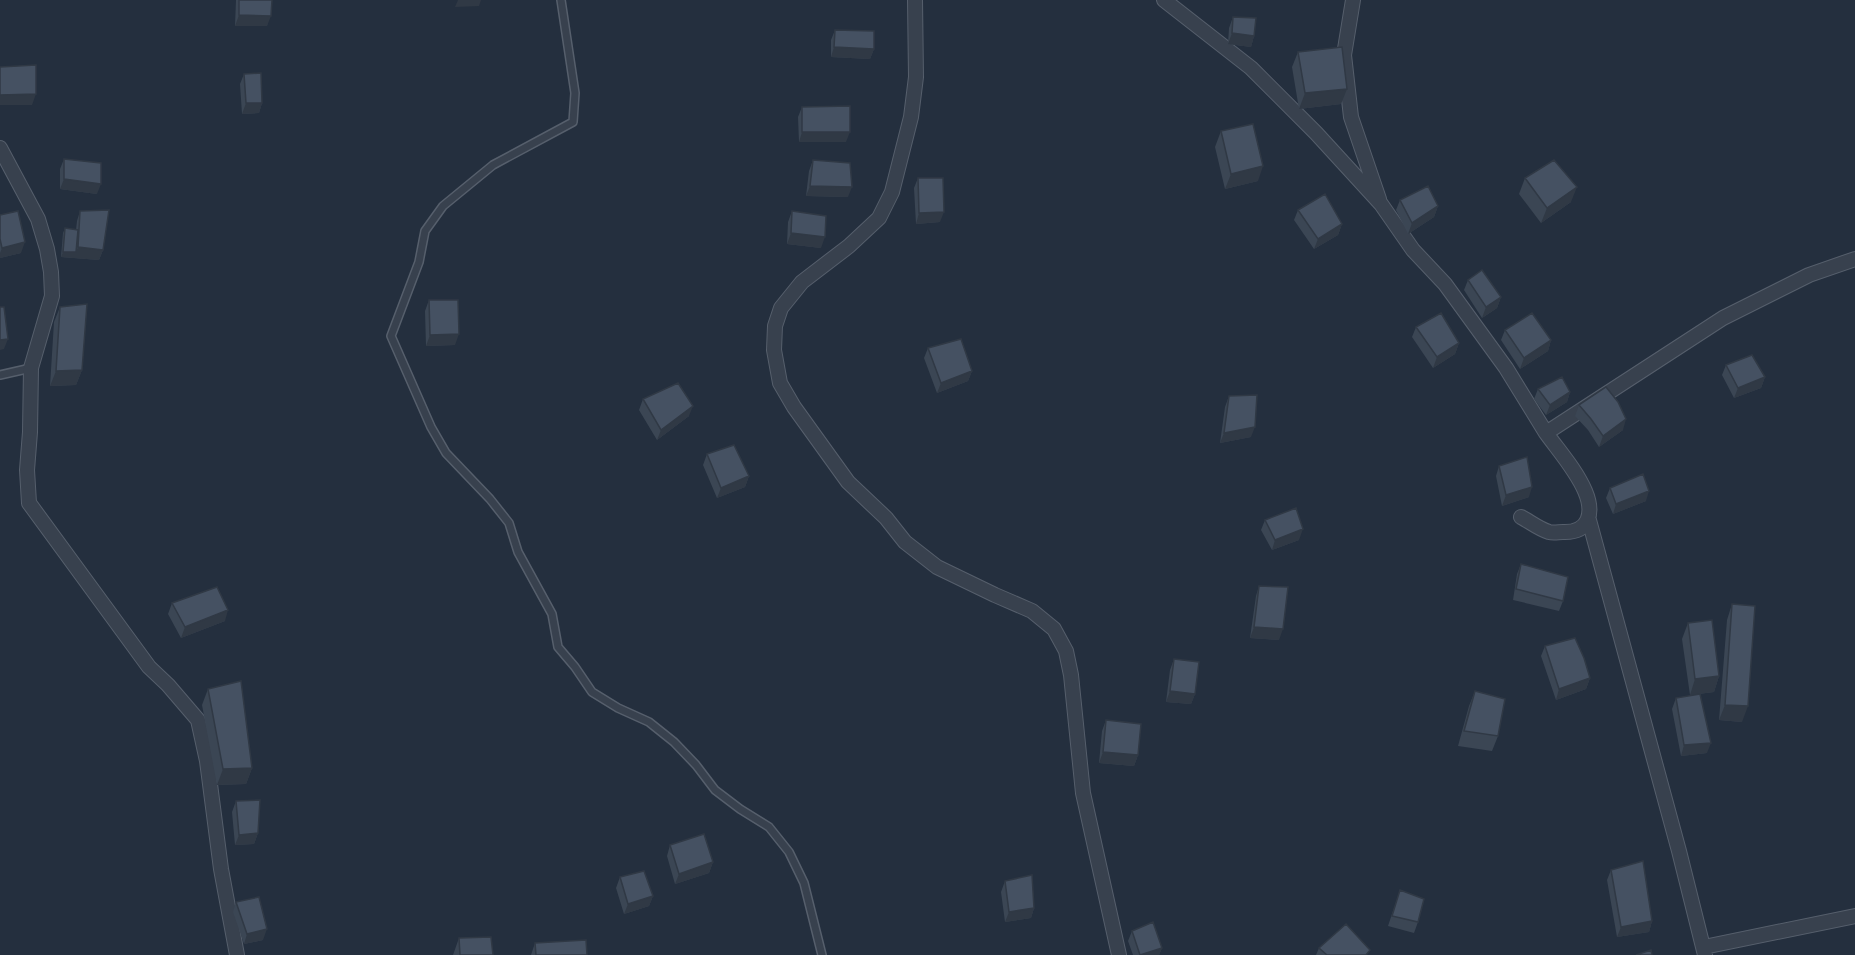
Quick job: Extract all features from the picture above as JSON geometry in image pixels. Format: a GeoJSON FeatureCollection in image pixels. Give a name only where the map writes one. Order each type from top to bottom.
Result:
{"type":"FeatureCollection","features":[{"type":"Feature","properties":{"kind":"street"},"geometry":{"type":"LineString","coordinates":[[915,0],[916,77],[911,117],[892,192],[879,218],[849,246],[802,282],[781,308],[775,326],[774,351],[780,383],[794,407],[848,482],[886,518],[904,542],[937,567],[1032,611],[1054,629],[1066,651],[1071,675],[1083,793],[1119,955]]}},
{"type":"Feature","properties":{"kind":"street"},"geometry":{"type":"LineString","coordinates":[[1164,0],[1251,68],[1316,133],[1381,204],[1413,250],[1445,284],[1500,359],[1546,434],[1585,491],[1590,509],[1589,520],[1704,951],[1855,916]]}},
{"type":"Feature","properties":{"kind":"street"},"geometry":{"type":"LineString","coordinates":[[1353,0],[1344,55],[1351,117],[1381,204]]}},
{"type":"Feature","properties":{"kind":"street"},"geometry":{"type":"LineString","coordinates":[[0,148],[38,219],[51,272],[52,296],[31,368],[27,470],[30,503],[149,666],[198,720],[207,761],[221,869],[237,955]]}},
{"type":"Feature","properties":{"kind":"street"},"geometry":{"type":"LineString","coordinates":[[1546,434],[1723,318],[1809,275],[1855,259]]}},
{"type":"Feature","properties":{"kind":"street"},"geometry":{"type":"LineString","coordinates":[[1521,516],[1550,532],[1569,532],[1582,527],[1589,520]]}},
{"type":"Feature","properties":{"kind":"lane"},"geometry":{"type":"LineString","coordinates":[[561,0],[574,93],[573,122],[493,165],[443,206],[425,231],[419,262],[391,336],[431,427],[446,453],[490,499],[509,523],[519,552],[552,614],[558,647],[592,692],[618,708],[649,722],[674,741],[715,790],[768,827],[789,852],[804,883],[822,955]]}},
{"type":"Feature","properties":{"kind":"lane"},"geometry":{"type":"LineString","coordinates":[[0,375],[31,368]]}},
{"type":"Feature","properties":{"kind":"building"},"geometry":{"type":"Polygon","coordinates":[[[239,0],[272,0],[271,16],[239,15],[239,0]]]}},
{"type":"Feature","properties":{"kind":"building"},"geometry":{"type":"Polygon","coordinates":[[[1233,17],[1256,18],[1254,36],[1232,33],[1233,17]]]}},
{"type":"Feature","properties":{"kind":"building"},"geometry":{"type":"Polygon","coordinates":[[[835,30],[874,31],[874,49],[834,47],[835,30]]]}},
{"type":"Feature","properties":{"kind":"building"},"geometry":{"type":"Polygon","coordinates":[[[1342,47],[1347,89],[1305,93],[1298,52],[1342,47]]]}},
{"type":"Feature","properties":{"kind":"building"},"geometry":{"type":"Polygon","coordinates":[[[36,65],[36,94],[0,95],[0,67],[36,65]]]}},
{"type":"Feature","properties":{"kind":"building"},"geometry":{"type":"Polygon","coordinates":[[[261,73],[262,103],[246,103],[244,74],[261,73]]]}},
{"type":"Feature","properties":{"kind":"building"},"geometry":{"type":"Polygon","coordinates":[[[850,106],[850,132],[802,132],[802,107],[850,106]]]}},
{"type":"Feature","properties":{"kind":"building"},"geometry":{"type":"Polygon","coordinates":[[[1253,124],[1263,166],[1231,174],[1221,131],[1253,124]]]}},
{"type":"Feature","properties":{"kind":"building"},"geometry":{"type":"Polygon","coordinates":[[[64,159],[101,163],[101,184],[64,179],[64,159]]]}},
{"type":"Feature","properties":{"kind":"building"},"geometry":{"type":"Polygon","coordinates":[[[813,160],[850,163],[852,187],[810,186],[813,160]]]}},
{"type":"Feature","properties":{"kind":"building"},"geometry":{"type":"Polygon","coordinates":[[[1554,160],[1577,187],[1547,208],[1525,178],[1554,160]]]}},
{"type":"Feature","properties":{"kind":"building"},"geometry":{"type":"Polygon","coordinates":[[[918,178],[943,178],[944,212],[919,213],[918,178]]]}},
{"type":"Feature","properties":{"kind":"building"},"geometry":{"type":"Polygon","coordinates":[[[1428,186],[1438,206],[1412,223],[1400,200],[1428,186]]]}},
{"type":"Feature","properties":{"kind":"building"},"geometry":{"type":"Polygon","coordinates":[[[1325,194],[1342,224],[1318,239],[1298,210],[1325,194]]]}},
{"type":"Feature","properties":{"kind":"building"},"geometry":{"type":"Polygon","coordinates":[[[109,210],[103,250],[78,247],[80,211],[109,210]]]}},
{"type":"Feature","properties":{"kind":"building"},"geometry":{"type":"Polygon","coordinates":[[[18,211],[25,242],[2,248],[0,215],[18,211]]]}},
{"type":"Feature","properties":{"kind":"building"},"geometry":{"type":"Polygon","coordinates":[[[792,211],[826,216],[825,237],[791,233],[792,211]]]}},
{"type":"Feature","properties":{"kind":"building"},"geometry":{"type":"Polygon","coordinates":[[[65,228],[78,230],[76,252],[63,252],[65,228]]]}},
{"type":"Feature","properties":{"kind":"building"},"geometry":{"type":"Polygon","coordinates":[[[1482,270],[1501,297],[1486,307],[1468,280],[1482,270]]]}},
{"type":"Feature","properties":{"kind":"building"},"geometry":{"type":"Polygon","coordinates":[[[429,300],[458,300],[459,334],[430,335],[429,300]]]}},
{"type":"Feature","properties":{"kind":"building"},"geometry":{"type":"Polygon","coordinates":[[[87,304],[82,370],[56,371],[60,307],[87,304]]]}},
{"type":"Feature","properties":{"kind":"building"},"geometry":{"type":"Polygon","coordinates":[[[0,307],[4,307],[8,339],[0,340],[0,307]]]}},
{"type":"Feature","properties":{"kind":"building"},"geometry":{"type":"Polygon","coordinates":[[[1441,313],[1459,343],[1437,357],[1416,327],[1441,313]]]}},
{"type":"Feature","properties":{"kind":"building"},"geometry":{"type":"Polygon","coordinates":[[[1532,313],[1551,340],[1524,358],[1505,330],[1532,313]]]}},
{"type":"Feature","properties":{"kind":"building"},"geometry":{"type":"Polygon","coordinates":[[[961,339],[972,371],[941,383],[928,348],[961,339]]]}},
{"type":"Feature","properties":{"kind":"building"},"geometry":{"type":"Polygon","coordinates":[[[1752,355],[1765,377],[1738,388],[1726,365],[1752,355]]]}},
{"type":"Feature","properties":{"kind":"building"},"geometry":{"type":"Polygon","coordinates":[[[1562,377],[1570,392],[1550,405],[1538,389],[1562,377]]]}},
{"type":"Feature","properties":{"kind":"building"},"geometry":{"type":"Polygon","coordinates":[[[678,383],[693,406],[661,430],[643,399],[678,383]]]}},
{"type":"Feature","properties":{"kind":"building"},"geometry":{"type":"Polygon","coordinates":[[[1606,387],[1618,402],[1626,419],[1603,436],[1579,405],[1606,387]]]}},
{"type":"Feature","properties":{"kind":"building"},"geometry":{"type":"Polygon","coordinates":[[[1257,395],[1255,427],[1224,433],[1229,396],[1257,395]]]}},
{"type":"Feature","properties":{"kind":"building"},"geometry":{"type":"Polygon","coordinates":[[[734,445],[749,476],[721,488],[707,454],[734,445]]]}},
{"type":"Feature","properties":{"kind":"building"},"geometry":{"type":"Polygon","coordinates":[[[1527,457],[1532,487],[1506,495],[1499,466],[1527,457]]]}},
{"type":"Feature","properties":{"kind":"building"},"geometry":{"type":"Polygon","coordinates":[[[1643,474],[1649,491],[1616,504],[1610,488],[1643,474]]]}},
{"type":"Feature","properties":{"kind":"building"},"geometry":{"type":"Polygon","coordinates":[[[1296,508],[1303,529],[1275,540],[1265,520],[1296,508]]]}},
{"type":"Feature","properties":{"kind":"building"},"geometry":{"type":"Polygon","coordinates":[[[1521,564],[1568,577],[1563,601],[1516,589],[1521,564]]]}},
{"type":"Feature","properties":{"kind":"building"},"geometry":{"type":"Polygon","coordinates":[[[1259,586],[1288,587],[1283,629],[1254,627],[1259,586]]]}},
{"type":"Feature","properties":{"kind":"building"},"geometry":{"type":"Polygon","coordinates":[[[217,587],[228,610],[185,627],[172,603],[217,587]]]}},
{"type":"Feature","properties":{"kind":"building"},"geometry":{"type":"Polygon","coordinates":[[[1732,604],[1755,606],[1748,706],[1725,705],[1732,604]]]}},
{"type":"Feature","properties":{"kind":"building"},"geometry":{"type":"Polygon","coordinates":[[[1712,620],[1719,676],[1695,679],[1688,623],[1712,620]]]}},
{"type":"Feature","properties":{"kind":"building"},"geometry":{"type":"Polygon","coordinates":[[[1575,638],[1590,678],[1559,689],[1545,646],[1575,638]]]}},
{"type":"Feature","properties":{"kind":"building"},"geometry":{"type":"Polygon","coordinates":[[[1174,659],[1199,662],[1195,694],[1170,691],[1174,659]]]}},
{"type":"Feature","properties":{"kind":"building"},"geometry":{"type":"Polygon","coordinates":[[[241,681],[252,768],[223,769],[208,689],[241,681]]]}},
{"type":"Feature","properties":{"kind":"building"},"geometry":{"type":"Polygon","coordinates":[[[1475,691],[1505,699],[1498,736],[1464,731],[1475,691]]]}},
{"type":"Feature","properties":{"kind":"building"},"geometry":{"type":"Polygon","coordinates":[[[1700,694],[1711,743],[1684,745],[1676,698],[1700,694]]]}},
{"type":"Feature","properties":{"kind":"building"},"geometry":{"type":"Polygon","coordinates":[[[1106,720],[1141,724],[1138,755],[1103,752],[1106,720]]]}},
{"type":"Feature","properties":{"kind":"building"},"geometry":{"type":"Polygon","coordinates":[[[260,800],[258,833],[239,835],[236,801],[260,800]]]}},
{"type":"Feature","properties":{"kind":"building"},"geometry":{"type":"Polygon","coordinates":[[[704,834],[713,862],[679,874],[670,845],[704,834]]]}},
{"type":"Feature","properties":{"kind":"building"},"geometry":{"type":"Polygon","coordinates":[[[1643,861],[1652,921],[1621,927],[1611,870],[1643,861]]]}},
{"type":"Feature","properties":{"kind":"building"},"geometry":{"type":"Polygon","coordinates":[[[644,871],[653,896],[628,904],[620,877],[644,871]]]}},
{"type":"Feature","properties":{"kind":"building"},"geometry":{"type":"Polygon","coordinates":[[[1032,875],[1034,908],[1009,912],[1005,881],[1032,875]]]}},
{"type":"Feature","properties":{"kind":"building"},"geometry":{"type":"Polygon","coordinates":[[[1400,890],[1424,899],[1418,922],[1392,916],[1400,890]]]}},
{"type":"Feature","properties":{"kind":"building"},"geometry":{"type":"Polygon","coordinates":[[[259,897],[267,929],[247,934],[236,902],[259,897]]]}},
{"type":"Feature","properties":{"kind":"building"},"geometry":{"type":"Polygon","coordinates":[[[1153,922],[1162,948],[1140,955],[1132,931],[1153,922]]]}},
{"type":"Feature","properties":{"kind":"building"},"geometry":{"type":"Polygon","coordinates":[[[1346,924],[1370,950],[1366,955],[1327,955],[1319,948],[1346,924]]]}},
{"type":"Feature","properties":{"kind":"building"},"geometry":{"type":"Polygon","coordinates":[[[491,937],[493,955],[460,955],[459,938],[491,937]]]}},
{"type":"Feature","properties":{"kind":"building"},"geometry":{"type":"Polygon","coordinates":[[[586,940],[587,955],[536,955],[535,943],[586,940]]]}},
{"type":"Feature","properties":{"kind":"building"},"geometry":{"type":"Polygon","coordinates":[[[1651,950],[1652,955],[1636,955],[1651,950]]]}}]}
